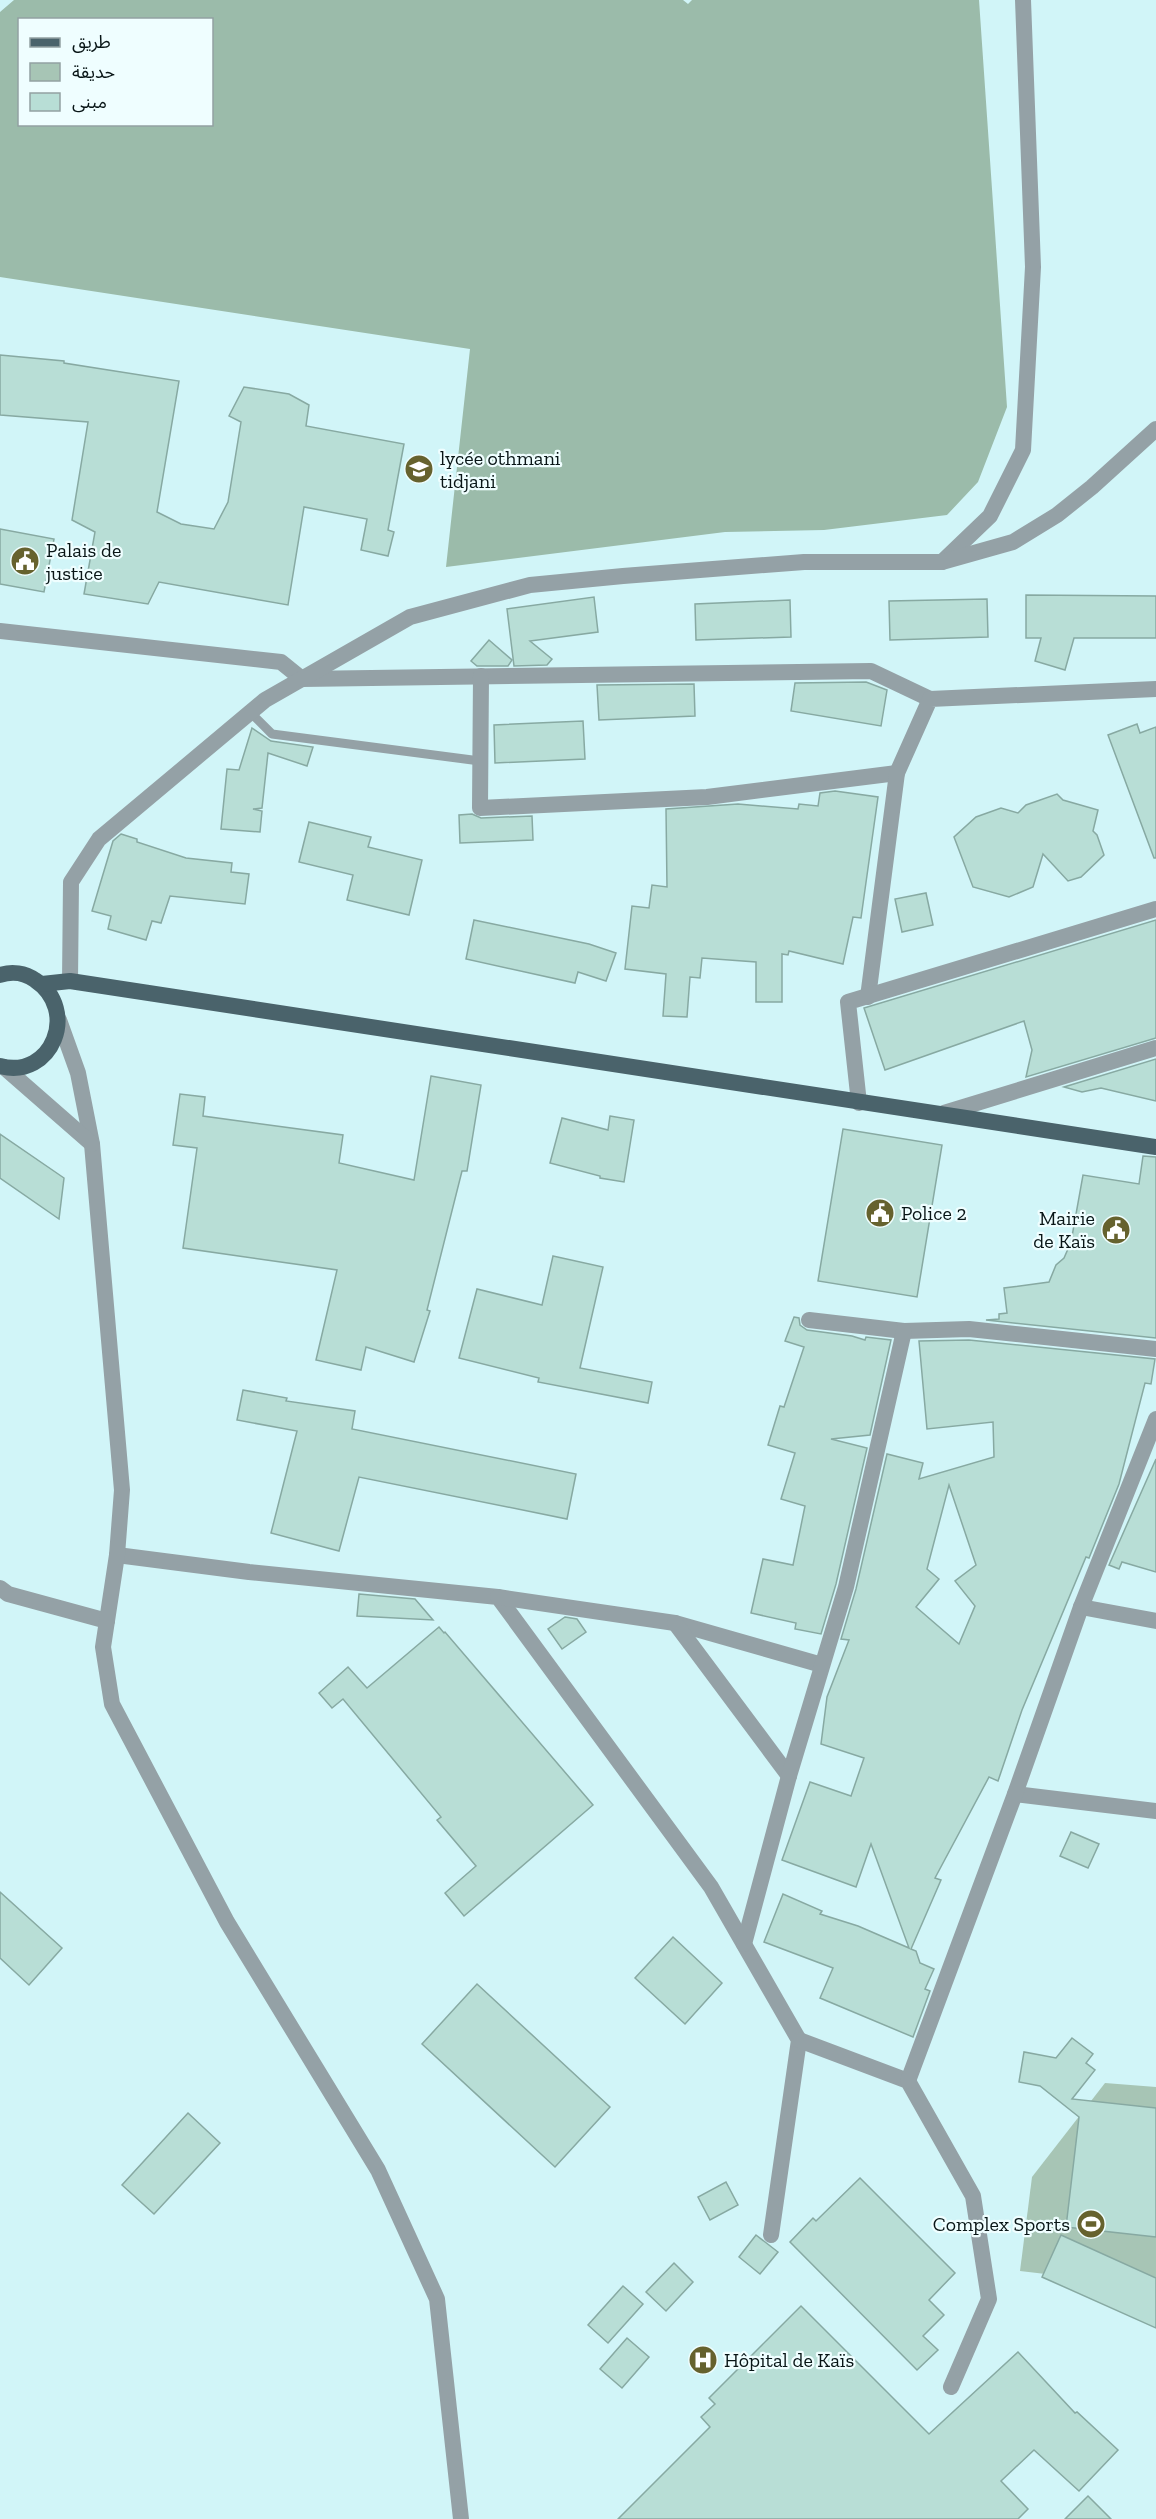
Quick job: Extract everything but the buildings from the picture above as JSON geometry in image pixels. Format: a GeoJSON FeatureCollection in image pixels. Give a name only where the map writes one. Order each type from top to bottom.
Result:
{"type":"FeatureCollection","features":[{"type":"Feature","properties":{"kind":"main road"},"geometry":{"type":"LineString","coordinates":[[0,975],[18,973],[42,984],[51,994],[57,1007],[59,1020],[57,1034],[42,1056],[18,1068],[2,1067]]}},
{"type":"Feature","properties":{"kind":"main road"},"geometry":{"type":"LineString","coordinates":[[42,984],[70,981],[1156,1147]]}},
{"type":"Feature","properties":{"kind":"street"},"geometry":{"type":"LineString","coordinates":[[942,562],[990,516],[1023,450],[1033,267],[1023,0]]}},
{"type":"Feature","properties":{"kind":"street"},"geometry":{"type":"LineString","coordinates":[[70,981],[71,882],[99,838],[265,700],[410,617],[530,585],[804,562],[942,562],[1013,542],[1058,515],[1156,429]]}},
{"type":"Feature","properties":{"kind":"street"},"geometry":{"type":"LineString","coordinates":[[0,631],[281,662],[302,679],[871,671],[930,699],[1156,689]]}},
{"type":"Feature","properties":{"kind":"street"},"geometry":{"type":"LineString","coordinates":[[481,676],[480,808],[707,797],[897,773]]}},
{"type":"Feature","properties":{"kind":"street"},"geometry":{"type":"LineString","coordinates":[[868,997],[897,773],[930,699]]}},
{"type":"Feature","properties":{"kind":"street"},"geometry":{"type":"LineString","coordinates":[[859,1103],[848,1002],[1156,909]]}},
{"type":"Feature","properties":{"kind":"street"},"geometry":{"type":"LineString","coordinates":[[59,1020],[78,1073],[92,1144],[122,1490],[117,1555],[103,1647],[112,1704],[227,1922],[378,2170],[437,2299],[460,2519]]}},
{"type":"Feature","properties":{"kind":"street"},"geometry":{"type":"LineString","coordinates":[[944,1113],[1156,1048]]}},
{"type":"Feature","properties":{"kind":"street"},"geometry":{"type":"LineString","coordinates":[[2,1067],[92,1144]]}},
{"type":"Feature","properties":{"kind":"street"},"geometry":{"type":"LineString","coordinates":[[809,1320],[904,1331],[969,1329],[1156,1349]]}},
{"type":"Feature","properties":{"kind":"street"},"geometry":{"type":"LineString","coordinates":[[744,1944],[789,1776],[846,1587],[904,1331]]}},
{"type":"Feature","properties":{"kind":"street"},"geometry":{"type":"LineString","coordinates":[[908,2081],[1015,1794],[1081,1606],[1156,1419]]}},
{"type":"Feature","properties":{"kind":"street"},"geometry":{"type":"LineString","coordinates":[[117,1555],[261,1574],[498,1597],[675,1623],[822,1665]]}},
{"type":"Feature","properties":{"kind":"street"},"geometry":{"type":"LineString","coordinates":[[0,1588],[8,1594],[107,1621]]}},
{"type":"Feature","properties":{"kind":"street"},"geometry":{"type":"LineString","coordinates":[[498,1597],[711,1887],[799,2040],[771,2235]]}},
{"type":"Feature","properties":{"kind":"street"},"geometry":{"type":"LineString","coordinates":[[1081,1606],[1156,1621]]}},
{"type":"Feature","properties":{"kind":"street"},"geometry":{"type":"LineString","coordinates":[[675,1623],[789,1776]]}},
{"type":"Feature","properties":{"kind":"street"},"geometry":{"type":"LineString","coordinates":[[1015,1794],[1156,1811]]}},
{"type":"Feature","properties":{"kind":"street"},"geometry":{"type":"LineString","coordinates":[[799,2040],[908,2081],[973,2196],[989,2299],[951,2387]]}},
{"type":"Feature","properties":{"kind":"lane"},"geometry":{"type":"LineString","coordinates":[[250,712],[272,734],[480,761]]}},
{"type":"Feature","properties":{"kind":"green space"},"geometry":{"type":"Polygon","coordinates":[[[14,0],[683,0],[688,4],[692,0],[979,0],[1007,407],[978,482],[947,515],[824,530],[725,532],[446,567],[470,349],[0,277],[0,12],[14,0]]]}},
{"type":"Feature","properties":{"kind":"green space","name":"Complex Sports"},"geometry":{"type":"Polygon","coordinates":[[[1105,2083],[1156,2087],[1156,2287],[1020,2271],[1032,2177],[1105,2083]]]}},
{"type":"Feature","properties":{"kind":"place","name":"lycée othmani tidjani"},"geometry":{"type":"Point","coordinates":[419,469]}},
{"type":"Feature","properties":{"kind":"place","name":"Palais de justice"},"geometry":{"type":"Point","coordinates":[25,561]}},
{"type":"Feature","properties":{"kind":"place","name":"Police 2"},"geometry":{"type":"Point","coordinates":[880,1213]}},
{"type":"Feature","properties":{"kind":"place","name":"Mairie de Kaïs"},"geometry":{"type":"Point","coordinates":[1116,1230]}},
{"type":"Feature","properties":{"kind":"place","name":"Complex Sports"},"geometry":{"type":"Point","coordinates":[1091,2224]}},
{"type":"Feature","properties":{"kind":"place","name":"Hôpital de Kaïs"},"geometry":{"type":"Point","coordinates":[703,2360]}}]}
